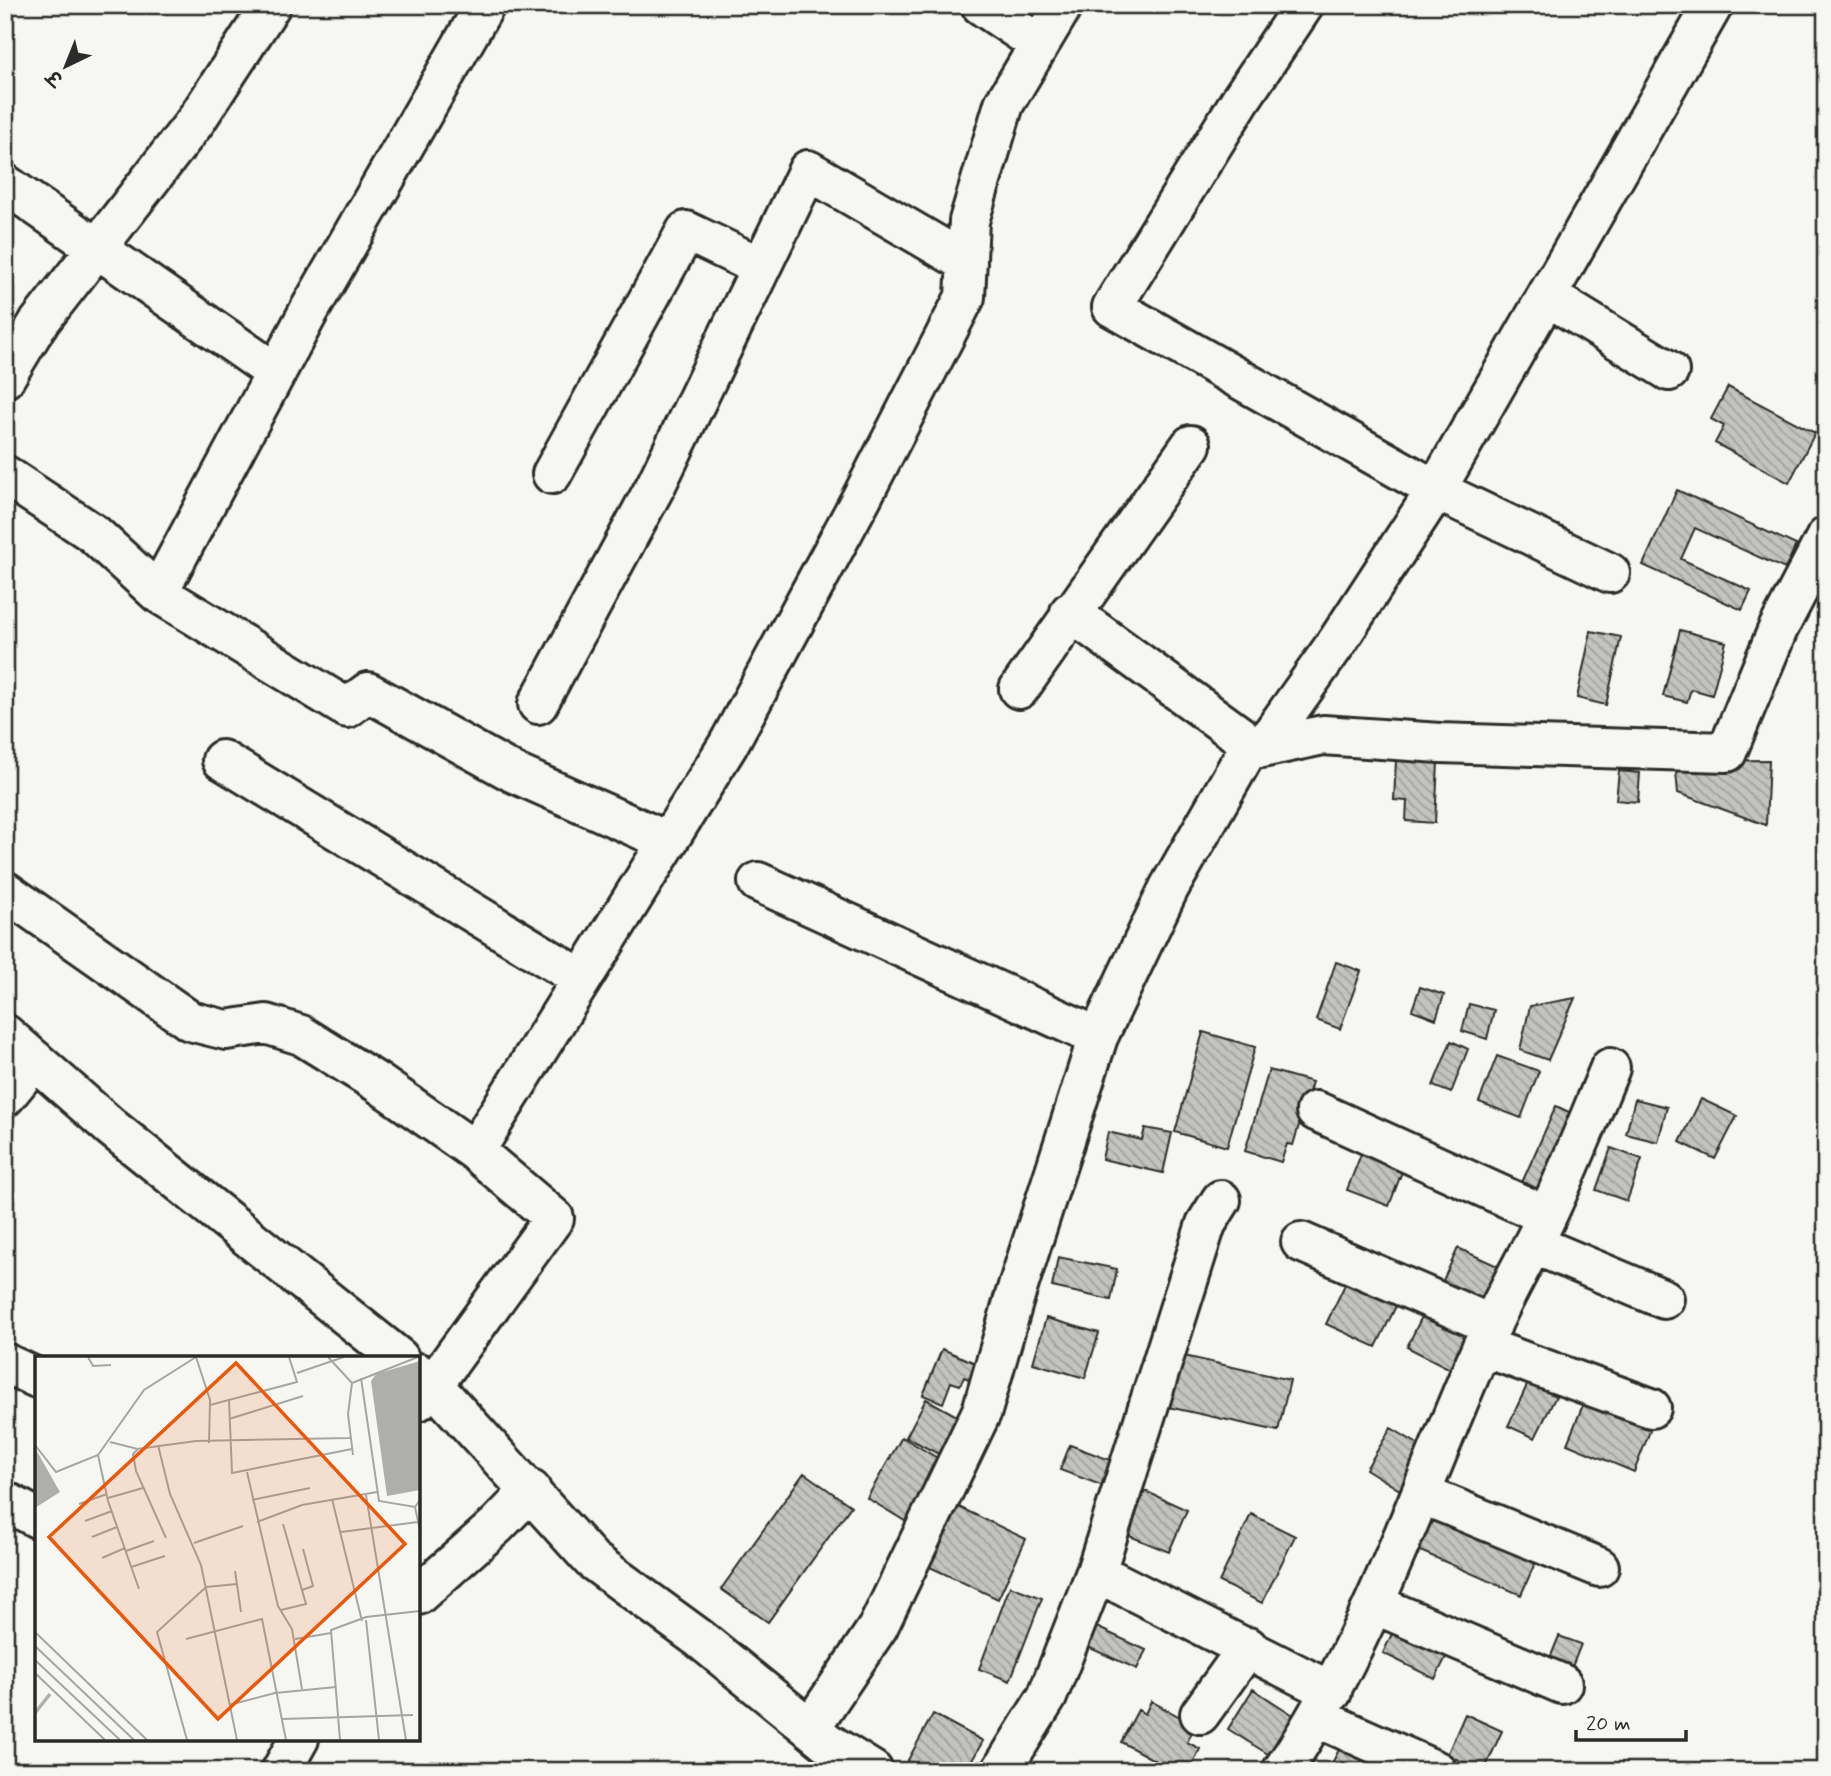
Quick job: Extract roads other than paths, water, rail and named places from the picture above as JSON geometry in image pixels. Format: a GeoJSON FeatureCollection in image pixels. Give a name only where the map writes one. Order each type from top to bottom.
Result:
{"type":"FeatureCollection","features":[{"type":"Feature","properties":{"kind":"street"},"geometry":{"type":"LineString","coordinates":[[5,378],[37,325],[195,122],[271,5]]}},
{"type":"Feature","properties":{"kind":"street"},"geometry":{"type":"LineString","coordinates":[[158,593],[276,373],[485,5]]}},
{"type":"Feature","properties":{"kind":"street"},"geometry":{"type":"LineString","coordinates":[[981,5],[1039,44]]}},
{"type":"Feature","properties":{"kind":"street"},"geometry":{"type":"LineString","coordinates":[[475,1151],[728,745],[869,485],[965,297],[969,221],[1004,104],[1063,5]]}},
{"type":"Feature","properties":{"kind":"street"},"geometry":{"type":"LineString","coordinates":[[1304,5],[1241,99],[1112,307],[1436,490],[1610,573]]}},
{"type":"Feature","properties":{"kind":"street"},"geometry":{"type":"LineString","coordinates":[[811,1727],[878,1627],[982,1411],[1014,1298],[1098,1037],[1169,888],[1256,746],[1337,642],[1436,490],[1547,296],[1702,9]]}},
{"type":"Feature","properties":{"kind":"street"},"geometry":{"type":"LineString","coordinates":[[538,704],[656,485],[808,170],[967,263]]}},
{"type":"Feature","properties":{"kind":"street"},"geometry":{"type":"LineString","coordinates":[[5,184],[276,373]]}},
{"type":"Feature","properties":{"kind":"street"},"geometry":{"type":"LineString","coordinates":[[552,474],[686,231],[761,267]]}},
{"type":"Feature","properties":{"kind":"street"},"geometry":{"type":"LineString","coordinates":[[1547,296],[1669,371]]}},
{"type":"Feature","properties":{"kind":"street"},"geometry":{"type":"LineString","coordinates":[[1019,689],[1070,612],[1191,445]]}},
{"type":"Feature","properties":{"kind":"street"},"geometry":{"type":"LineString","coordinates":[[5,475],[94,534],[158,593],[347,708],[368,692],[514,773],[667,841]]}},
{"type":"Feature","properties":{"kind":"street"},"geometry":{"type":"LineString","coordinates":[[1070,612],[1256,746],[1323,735],[1440,743],[1727,752],[1778,629],[1826,537]]}},
{"type":"Feature","properties":{"kind":"street"},"geometry":{"type":"LineString","coordinates":[[222,760],[582,979]]}},
{"type":"Feature","properties":{"kind":"street"},"geometry":{"type":"LineString","coordinates":[[758,883],[1098,1037]]}},
{"type":"Feature","properties":{"kind":"street"},"geometry":{"type":"LineString","coordinates":[[5,891],[190,1021],[226,1030],[266,1024],[301,1035],[378,1083],[475,1151],[554,1218],[423,1387],[531,1490],[592,1560],[811,1727],[828,1743],[873,1771]]}},
{"type":"Feature","properties":{"kind":"street"},"geometry":{"type":"LineString","coordinates":[[5,1034],[112,1128],[397,1356]]}},
{"type":"Feature","properties":{"kind":"street"},"geometry":{"type":"LineString","coordinates":[[5,1097],[35,1060]]}},
{"type":"Feature","properties":{"kind":"street"},"geometry":{"type":"LineString","coordinates":[[1282,1771],[1325,1705],[1374,1604],[1488,1336],[1540,1230],[1610,1068]]}},
{"type":"Feature","properties":{"kind":"street"},"geometry":{"type":"LineString","coordinates":[[1316,1111],[1664,1299]]}},
{"type":"Feature","properties":{"kind":"street"},"geometry":{"type":"LineString","coordinates":[[1001,1771],[1046,1697],[1096,1572],[1206,1224],[1221,1200]]}},
{"type":"Feature","properties":{"kind":"street"},"geometry":{"type":"LineString","coordinates":[[1301,1242],[1488,1336],[1651,1408]]}},
{"type":"Feature","properties":{"kind":"street"},"geometry":{"type":"LineString","coordinates":[[5,1363],[35,1377]]}},
{"type":"Feature","properties":{"kind":"street"},"geometry":{"type":"LineString","coordinates":[[420,1593],[497,1525],[531,1490]]}},
{"type":"Feature","properties":{"kind":"street"},"geometry":{"type":"LineString","coordinates":[[1421,1494],[1599,1567]]}},
{"type":"Feature","properties":{"kind":"street"},"geometry":{"type":"LineString","coordinates":[[5,1502],[35,1517]]}},
{"type":"Feature","properties":{"kind":"street"},"geometry":{"type":"LineString","coordinates":[[1096,1572],[1248,1647],[1325,1705],[1437,1771]]}},
{"type":"Feature","properties":{"kind":"street"},"geometry":{"type":"LineString","coordinates":[[1374,1604],[1562,1684]]}},
{"type":"Feature","properties":{"kind":"street"},"geometry":{"type":"LineString","coordinates":[[1200,1714],[1248,1647]]}},
{"type":"Feature","properties":{"kind":"street"},"geometry":{"type":"LineString","coordinates":[[281,1771],[298,1741]]}}]}
